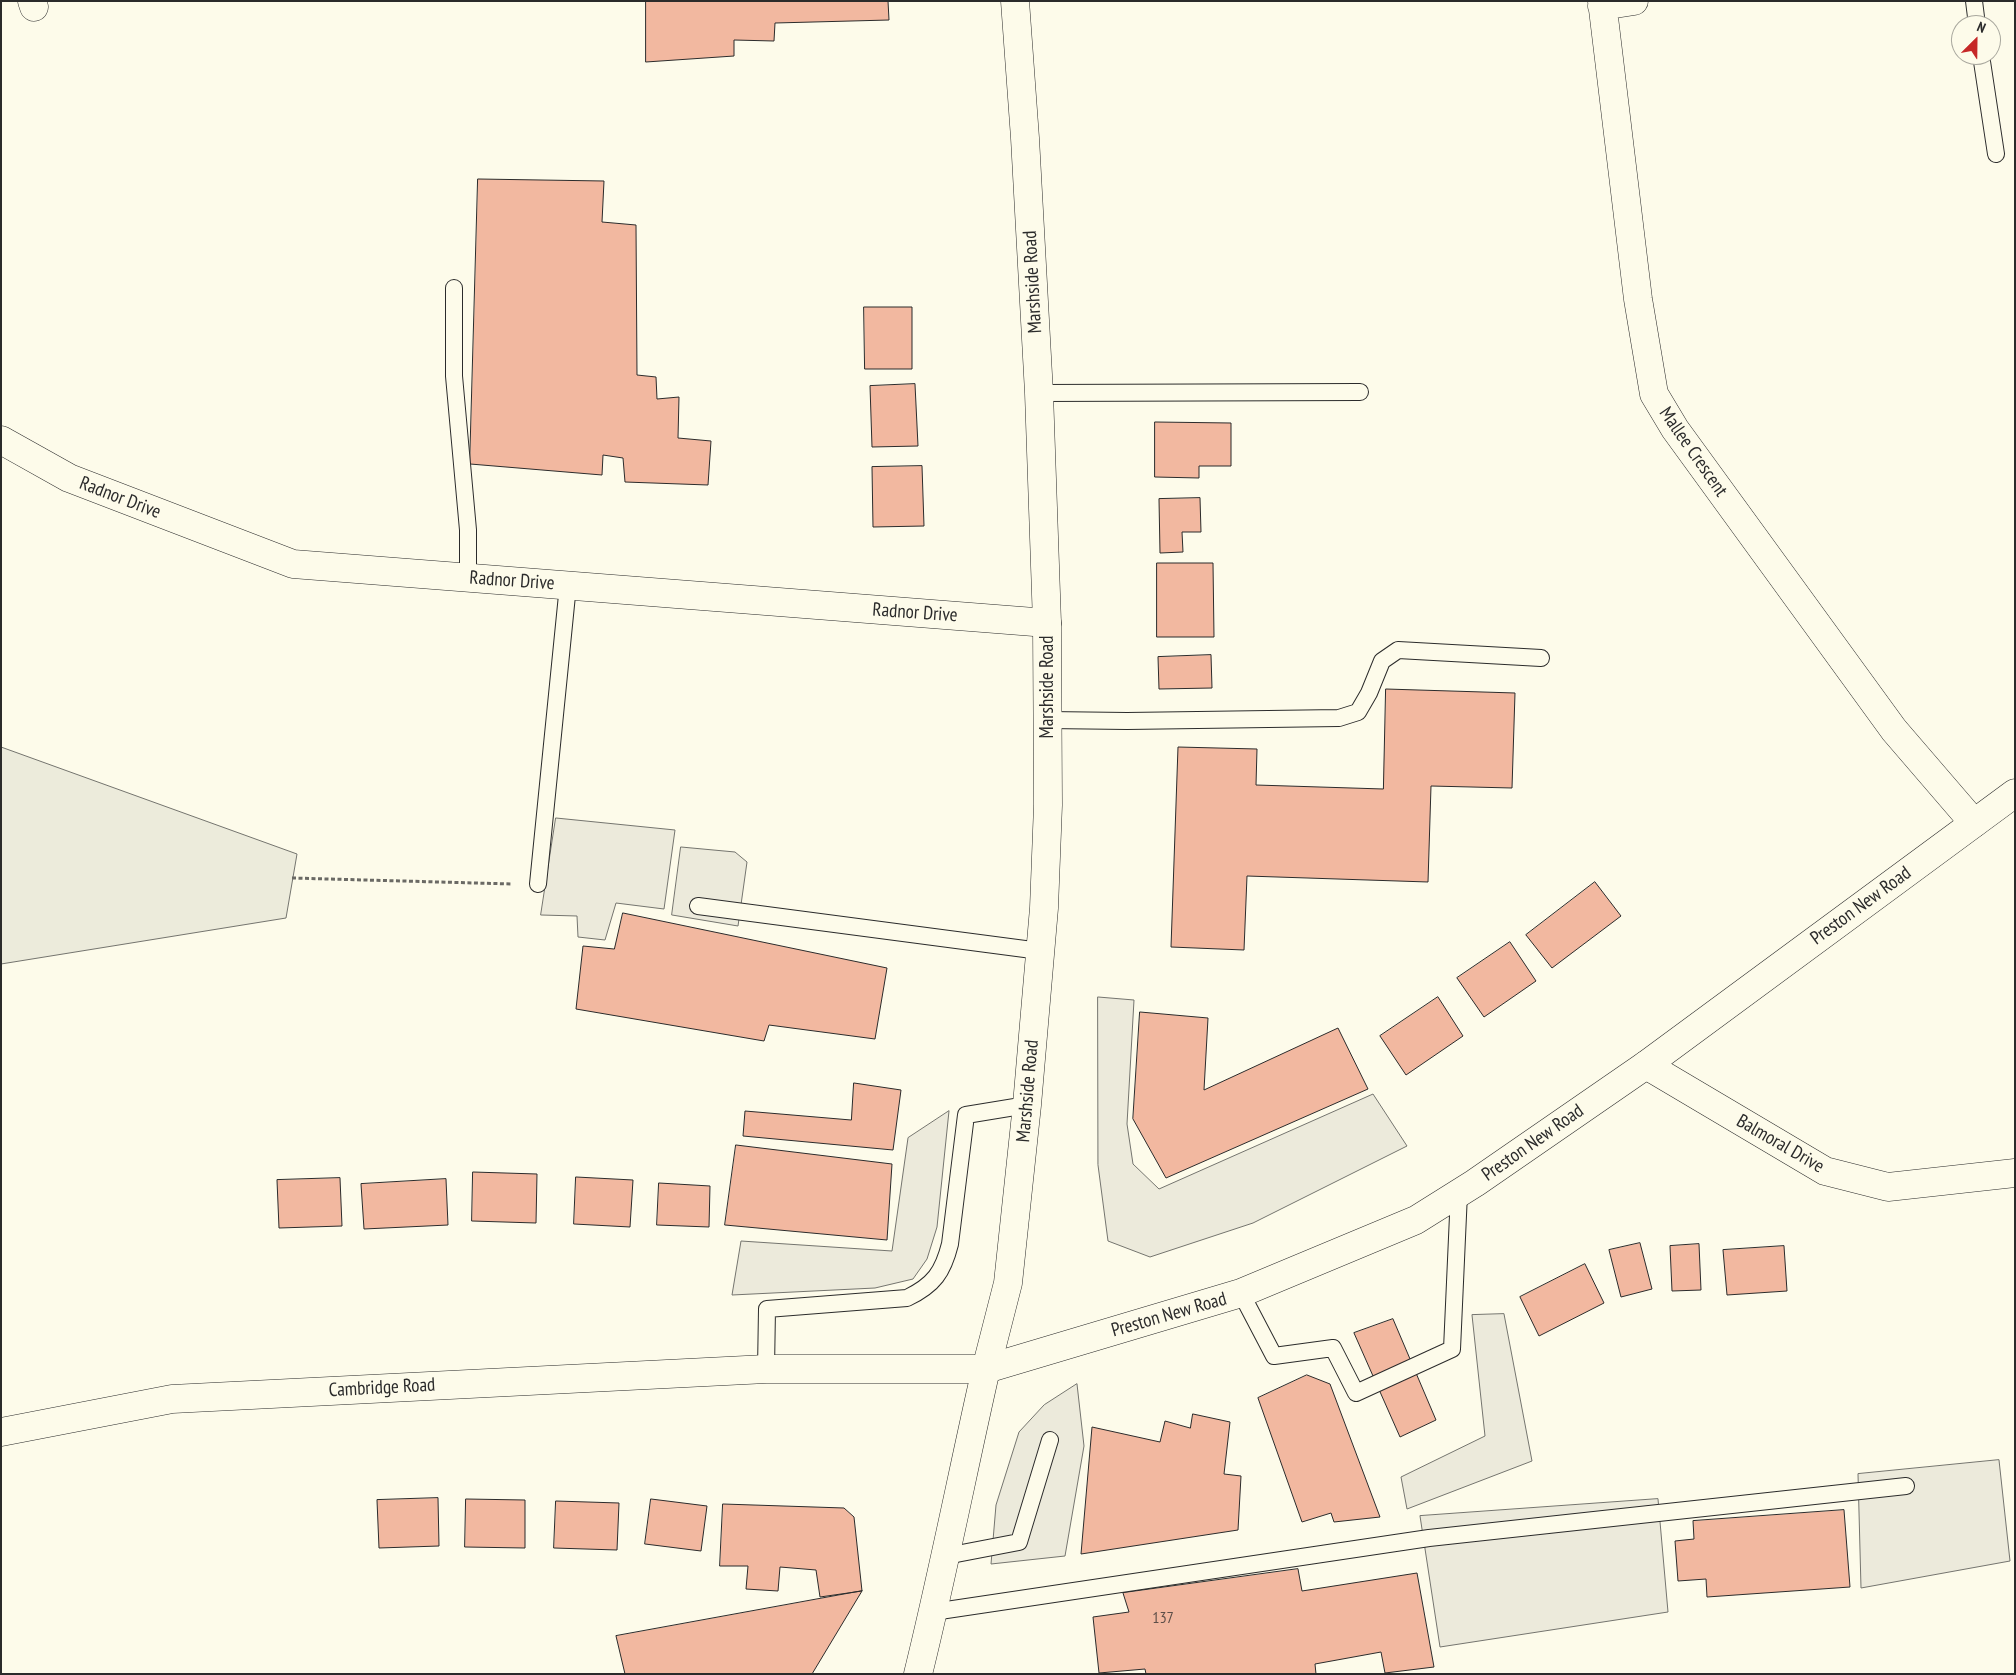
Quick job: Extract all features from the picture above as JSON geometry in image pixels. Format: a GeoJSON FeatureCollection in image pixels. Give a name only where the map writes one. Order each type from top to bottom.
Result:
{"type":"FeatureCollection","features":[{"type":"Feature","properties":{"kind":"main road","name":"Marshside Road"},"geometry":{"type":"LineString","coordinates":[[986,1369],[1008,1283],[1027,1105],[1040,951],[1048,805],[1048,623],[1039,393],[1025,138],[1015,1]]}},
{"type":"Feature","properties":{"kind":"main road"},"geometry":{"type":"LineString","coordinates":[[1602,3],[1634,1]]}},
{"type":"Feature","properties":{"kind":"main road","name":"Mallee Crescent"},"geometry":{"type":"LineString","coordinates":[[1602,3],[1638,299],[1654,394],[1674,429],[1894,730],[1974,823]]}},
{"type":"Feature","properties":{"kind":"main road","name":"Radnor Drive"},"geometry":{"type":"LineString","coordinates":[[1,440],[69,478],[293,564],[1048,623]]}},
{"type":"Feature","properties":{"kind":"main road","name":"Preston New Road"},"geometry":{"type":"LineString","coordinates":[[766,1368],[986,1369],[1241,1294],[1416,1220],[1459,1193],[1646,1065],[2015,794]]}},
{"type":"Feature","properties":{"kind":"main road","name":"Balmoral Drive"},"geometry":{"type":"LineString","coordinates":[[1646,1065],[1825,1171],[1888,1187],[2015,1173]]}},
{"type":"Feature","properties":{"kind":"main road","name":"Cambridge Road"},"geometry":{"type":"LineString","coordinates":[[1,1432],[172,1399],[766,1368]]}},
{"type":"Feature","properties":{"kind":"main road"},"geometry":{"type":"LineString","coordinates":[[918,1674],[934,1612],[986,1369]]}},
{"type":"Feature","properties":{"kind":"lane"},"geometry":{"type":"LineString","coordinates":[[1974,1],[1976,15]]}},
{"type":"Feature","properties":{"kind":"lane"},"geometry":{"type":"LineString","coordinates":[[1983,65],[1996,154]]}},
{"type":"Feature","properties":{"kind":"lane"},"geometry":{"type":"LineString","coordinates":[[454,288],[454,376],[468,530],[468,578]]}},
{"type":"Feature","properties":{"kind":"lane"},"geometry":{"type":"LineString","coordinates":[[1039,393],[1360,392]]}},
{"type":"Feature","properties":{"kind":"lane"},"geometry":{"type":"LineString","coordinates":[[538,884],[568,586]]}},
{"type":"Feature","properties":{"kind":"lane"},"geometry":{"type":"LineString","coordinates":[[1048,720],[1127,721],[1339,718],[1358,712],[1369,693],[1382,661],[1398,650],[1541,658]]}},
{"type":"Feature","properties":{"kind":"lane"},"geometry":{"type":"LineString","coordinates":[[698,906],[1040,951]]}},
{"type":"Feature","properties":{"kind":"lane"},"geometry":{"type":"LineString","coordinates":[[766,1368],[767,1309],[908,1298],[922,1291],[936,1278],[945,1261],[950,1244],[966,1115],[1027,1105]]}},
{"type":"Feature","properties":{"kind":"lane"},"geometry":{"type":"LineString","coordinates":[[1241,1294],[1274,1356],[1333,1348],[1356,1393],[1435,1357],[1452,1349],[1459,1193]]}},
{"type":"Feature","properties":{"kind":"lane"},"geometry":{"type":"LineString","coordinates":[[946,1556],[1019,1542],[1050,1440]]}},
{"type":"Feature","properties":{"kind":"lane"},"geometry":{"type":"LineString","coordinates":[[934,1612],[1430,1538],[1906,1486]]}},
{"type":"Feature","properties":{"kind":"path"},"geometry":{"type":"LineString","coordinates":[[292,878],[538,884]]}},
{"type":"Feature","properties":{"kind":"shaded area"},"geometry":{"type":"Polygon","coordinates":[[[1,747],[297,854],[286,918],[1,964],[1,747]]]}},
{"type":"Feature","properties":{"kind":"shaded area"},"geometry":{"type":"Polygon","coordinates":[[[556,818],[675,830],[664,909],[616,903],[605,940],[578,937],[577,916],[541,915],[556,818]]]}},
{"type":"Feature","properties":{"kind":"shaded area"},"geometry":{"type":"Polygon","coordinates":[[[681,847],[735,852],[747,862],[738,926],[672,915],[681,847]]]}},
{"type":"Feature","properties":{"kind":"shaded area"},"geometry":{"type":"Polygon","coordinates":[[[1098,997],[1134,1000],[1127,1124],[1133,1164],[1159,1189],[1373,1094],[1407,1146],[1253,1223],[1150,1257],[1108,1241],[1098,1165],[1098,997]]]}},
{"type":"Feature","properties":{"kind":"shaded area"},"geometry":{"type":"Polygon","coordinates":[[[949,1111],[937,1227],[927,1259],[913,1279],[875,1288],[732,1295],[741,1241],[892,1251],[908,1138],[949,1111]]]}},
{"type":"Feature","properties":{"kind":"shaded area"},"geometry":{"type":"Polygon","coordinates":[[[1504,1314],[1532,1461],[1407,1509],[1401,1477],[1485,1436],[1472,1315],[1504,1314]]]}},
{"type":"Feature","properties":{"kind":"shaded area"},"geometry":{"type":"Polygon","coordinates":[[[1077,1384],[1084,1446],[1065,1556],[991,1564],[996,1505],[1019,1432],[1044,1405],[1077,1384]]]}},
{"type":"Feature","properties":{"kind":"shaded area"},"geometry":{"type":"Polygon","coordinates":[[[1999,1460],[2010,1561],[1861,1588],[1858,1474],[1999,1460]]]}},
{"type":"Feature","properties":{"kind":"shaded area"},"geometry":{"type":"Polygon","coordinates":[[[1658,1499],[1668,1612],[1440,1647],[1420,1516],[1658,1499]]]}},
{"type":"Feature","properties":{"kind":"building"},"geometry":{"type":"Polygon","coordinates":[[[646,1],[888,1],[889,20],[775,23],[774,41],[734,40],[734,56],[646,62],[646,1]]]}},
{"type":"Feature","properties":{"kind":"building"},"geometry":{"type":"Polygon","coordinates":[[[478,179],[604,181],[602,222],[636,225],[637,375],[656,377],[657,399],[679,397],[678,438],[711,441],[708,485],[625,482],[623,458],[603,455],[602,475],[470,464],[478,179]]]}},
{"type":"Feature","properties":{"kind":"building"},"geometry":{"type":"Polygon","coordinates":[[[864,307],[912,307],[912,369],[865,369],[864,307]]]}},
{"type":"Feature","properties":{"kind":"building"},"geometry":{"type":"Polygon","coordinates":[[[915,384],[918,446],[872,447],[870,386],[915,384]]]}},
{"type":"Feature","properties":{"kind":"building"},"geometry":{"type":"Polygon","coordinates":[[[1155,422],[1231,423],[1231,466],[1199,466],[1199,478],[1155,477],[1155,422]]]}},
{"type":"Feature","properties":{"kind":"building"},"geometry":{"type":"Polygon","coordinates":[[[922,466],[924,526],[873,527],[872,467],[922,466]]]}},
{"type":"Feature","properties":{"kind":"building"},"geometry":{"type":"Polygon","coordinates":[[[1200,498],[1201,532],[1182,532],[1183,552],[1160,553],[1159,499],[1200,498]]]}},
{"type":"Feature","properties":{"kind":"building"},"geometry":{"type":"Polygon","coordinates":[[[1157,563],[1213,563],[1214,637],[1157,637],[1157,563]]]}},
{"type":"Feature","properties":{"kind":"building"},"geometry":{"type":"Polygon","coordinates":[[[1211,655],[1212,688],[1159,689],[1158,657],[1211,655]]]}},
{"type":"Feature","properties":{"kind":"building"},"geometry":{"type":"Polygon","coordinates":[[[1386,689],[1515,693],[1512,788],[1431,786],[1428,882],[1247,876],[1244,950],[1171,947],[1178,747],[1257,749],[1256,785],[1383,789],[1386,689]]]}},
{"type":"Feature","properties":{"kind":"building"},"geometry":{"type":"Polygon","coordinates":[[[1595,882],[1621,916],[1552,968],[1526,935],[1595,882]]]}},
{"type":"Feature","properties":{"kind":"building"},"geometry":{"type":"Polygon","coordinates":[[[623,913],[887,968],[875,1039],[769,1025],[764,1041],[576,1009],[583,946],[614,949],[623,913]]]}},
{"type":"Feature","properties":{"kind":"building"},"geometry":{"type":"Polygon","coordinates":[[[1510,942],[1536,981],[1484,1017],[1457,978],[1510,942]]]}},
{"type":"Feature","properties":{"kind":"building"},"geometry":{"type":"Polygon","coordinates":[[[1438,997],[1463,1036],[1406,1075],[1380,1036],[1438,997]]]}},
{"type":"Feature","properties":{"kind":"building"},"geometry":{"type":"Polygon","coordinates":[[[1140,1012],[1208,1018],[1204,1090],[1338,1028],[1368,1089],[1166,1178],[1133,1119],[1140,1012]]]}},
{"type":"Feature","properties":{"kind":"building"},"geometry":{"type":"Polygon","coordinates":[[[854,1083],[901,1090],[893,1150],[743,1136],[745,1111],[851,1120],[854,1083]]]}},
{"type":"Feature","properties":{"kind":"building"},"geometry":{"type":"Polygon","coordinates":[[[736,1145],[892,1164],[887,1240],[725,1225],[736,1145]]]}},
{"type":"Feature","properties":{"kind":"building"},"geometry":{"type":"Polygon","coordinates":[[[473,1172],[537,1174],[536,1223],[472,1221],[473,1172]]]}},
{"type":"Feature","properties":{"kind":"building"},"geometry":{"type":"Polygon","coordinates":[[[576,1177],[633,1180],[630,1227],[574,1224],[576,1177]]]}},
{"type":"Feature","properties":{"kind":"building"},"geometry":{"type":"Polygon","coordinates":[[[340,1178],[342,1226],[279,1228],[277,1180],[340,1178]]]}},
{"type":"Feature","properties":{"kind":"building"},"geometry":{"type":"Polygon","coordinates":[[[446,1179],[448,1225],[364,1229],[361,1184],[446,1179]]]}},
{"type":"Feature","properties":{"kind":"building"},"geometry":{"type":"Polygon","coordinates":[[[659,1183],[710,1186],[709,1227],[657,1225],[659,1183]]]}},
{"type":"Feature","properties":{"kind":"building"},"geometry":{"type":"Polygon","coordinates":[[[1640,1243],[1652,1289],[1621,1297],[1609,1250],[1640,1243]]]}},
{"type":"Feature","properties":{"kind":"building"},"geometry":{"type":"Polygon","coordinates":[[[1699,1244],[1701,1290],[1672,1291],[1670,1246],[1699,1244]]]}},
{"type":"Feature","properties":{"kind":"building"},"geometry":{"type":"Polygon","coordinates":[[[1784,1246],[1787,1291],[1727,1295],[1723,1250],[1784,1246]]]}},
{"type":"Feature","properties":{"kind":"building"},"geometry":{"type":"Polygon","coordinates":[[[1585,1264],[1604,1303],[1539,1336],[1520,1297],[1585,1264]]]}},
{"type":"Feature","properties":{"kind":"building"},"geometry":{"type":"Polygon","coordinates":[[[1393,1319],[1436,1420],[1400,1437],[1354,1333],[1393,1319]]]}},
{"type":"Feature","properties":{"kind":"building"},"geometry":{"type":"Polygon","coordinates":[[[1307,1375],[1330,1384],[1380,1517],[1334,1522],[1331,1513],[1302,1522],[1258,1398],[1307,1375]]]}},
{"type":"Feature","properties":{"kind":"building"},"geometry":{"type":"Polygon","coordinates":[[[1193,1414],[1230,1422],[1224,1474],[1241,1476],[1238,1530],[1081,1554],[1092,1427],[1160,1442],[1165,1421],[1190,1428],[1193,1414]]]}},
{"type":"Feature","properties":{"kind":"building"},"geometry":{"type":"Polygon","coordinates":[[[438,1498],[439,1546],[379,1548],[377,1500],[438,1498]]]}},
{"type":"Feature","properties":{"kind":"building"},"geometry":{"type":"Polygon","coordinates":[[[466,1499],[525,1500],[525,1548],[465,1547],[466,1499]]]}},
{"type":"Feature","properties":{"kind":"building"},"geometry":{"type":"Polygon","coordinates":[[[651,1499],[707,1506],[701,1551],[645,1544],[651,1499]]]}},
{"type":"Feature","properties":{"kind":"building"},"geometry":{"type":"Polygon","coordinates":[[[556,1501],[619,1503],[617,1550],[554,1548],[556,1501]]]}},
{"type":"Feature","properties":{"kind":"building"},"geometry":{"type":"Polygon","coordinates":[[[723,1504],[844,1508],[854,1517],[862,1591],[820,1597],[816,1570],[780,1567],[778,1591],[746,1589],[748,1566],[720,1566],[723,1504]]]}},
{"type":"Feature","properties":{"kind":"building"},"geometry":{"type":"Polygon","coordinates":[[[1844,1510],[1850,1587],[1707,1597],[1706,1579],[1678,1581],[1675,1541],[1694,1539],[1693,1521],[1844,1510]]]}},
{"type":"Feature","properties":{"kind":"building"},"geometry":{"type":"Polygon","coordinates":[[[1298,1569],[1302,1591],[1417,1573],[1434,1667],[1385,1673],[1381,1652],[1315,1664],[1316,1674],[1146,1674],[1145,1669],[1099,1673],[1093,1617],[1129,1612],[1123,1593],[1298,1569]]]}},
{"type":"Feature","properties":{"kind":"building"},"geometry":{"type":"Polygon","coordinates":[[[862,1591],[812,1674],[625,1674],[616,1636],[862,1591]]]}}]}
